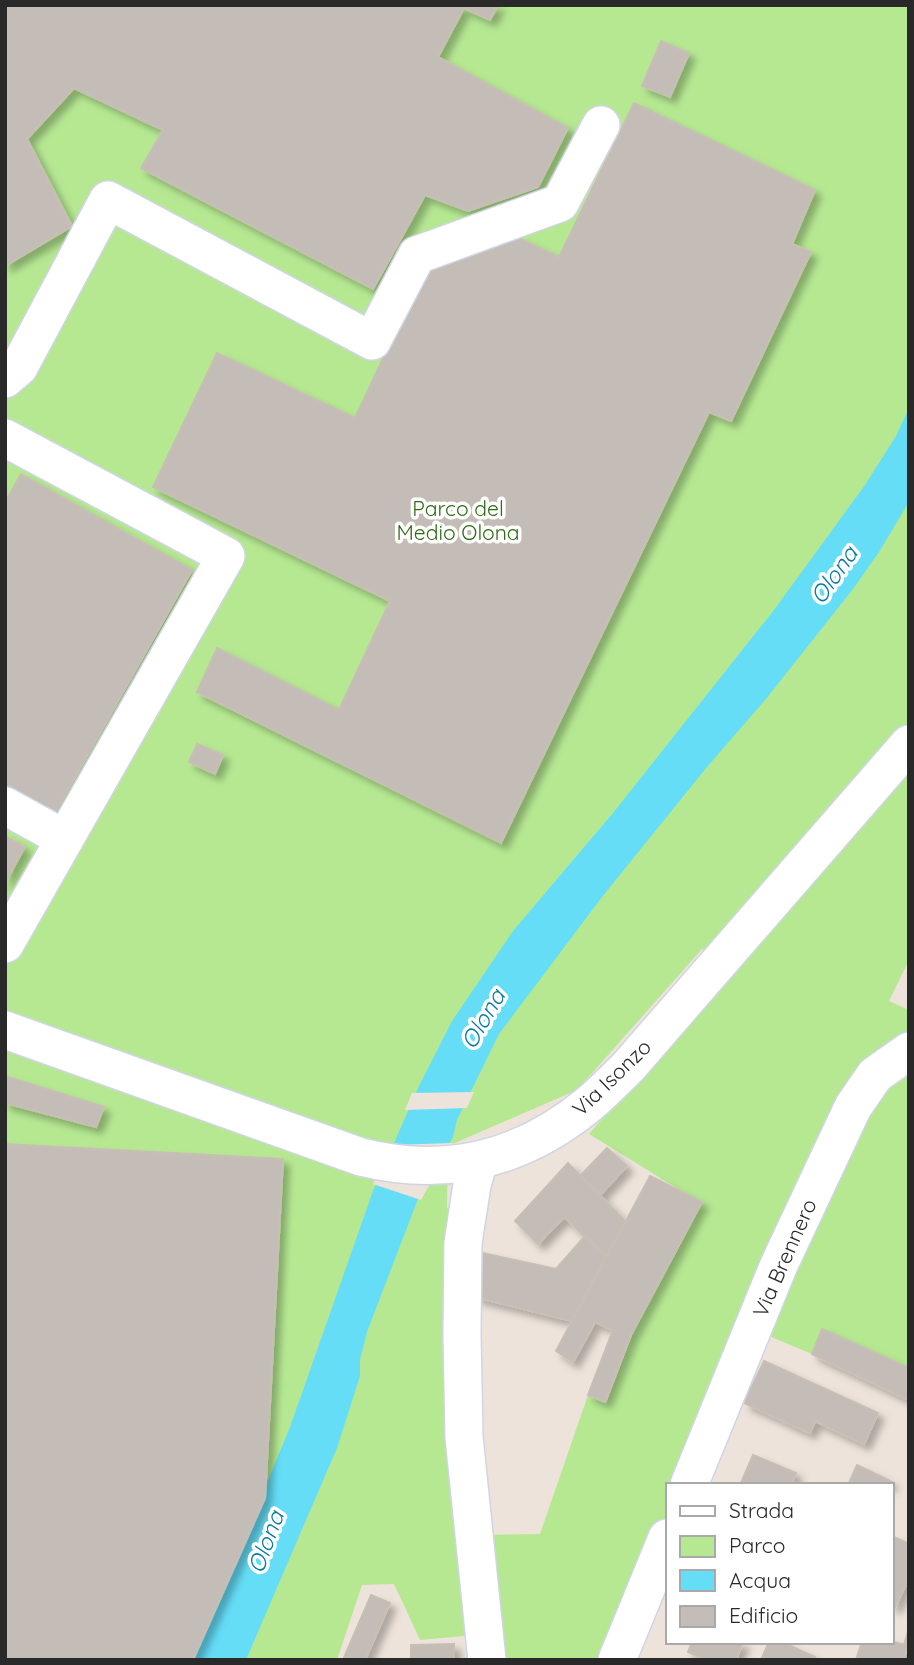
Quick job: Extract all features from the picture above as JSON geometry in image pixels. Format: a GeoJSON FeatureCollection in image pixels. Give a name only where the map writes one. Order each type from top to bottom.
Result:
{"type":"FeatureCollection","features":[{"type":"Feature","properties":{"kind":"street"},"geometry":{"type":"LineString","coordinates":[[5,379],[19,367],[108,200],[372,341],[417,255],[560,203],[601,125]]}},
{"type":"Feature","properties":{"kind":"street"},"geometry":{"type":"LineString","coordinates":[[5,438],[226,556],[5,944]]}},
{"type":"Feature","properties":{"kind":"street","name":"Via Isonzo"},"geometry":{"type":"LineString","coordinates":[[5,1030],[352,1154],[407,1166],[455,1165],[475,1161],[521,1146],[566,1121],[628,1068],[909,744]]}},
{"type":"Feature","properties":{"kind":"street"},"geometry":{"type":"LineString","coordinates":[[5,806],[65,839]]}},
{"type":"Feature","properties":{"kind":"street","name":"Via Brennero"},"geometry":{"type":"LineString","coordinates":[[690,1483],[778,1268],[853,1107],[875,1075],[909,1051]]}},
{"type":"Feature","properties":{"kind":"street"},"geometry":{"type":"LineString","coordinates":[[475,1161],[463,1243],[464,1437],[487,1660]]}},
{"type":"Feature","properties":{"kind":"street"},"geometry":{"type":"LineString","coordinates":[[628,1656],[666,1541]]}},
{"type":"Feature","properties":{"kind":"green space","name":"Parco del Medio Olona"},"geometry":{"type":"Polygon","coordinates":[[[5,5],[909,5],[909,960],[889,1001],[909,1010],[909,1050],[875,1075],[690,1483],[666,1483],[666,1538],[616,1660],[488,1660],[486,1634],[420,1640],[394,1584],[362,1585],[337,1660],[5,1660],[5,5]],[[702,949],[577,1090],[448,1146],[447,1208],[451,1210],[471,1535],[540,1534],[588,1395],[607,1402],[633,1333],[701,1203],[589,1134],[737,964],[702,949]]]}},
{"type":"Feature","properties":{"kind":"green space"},"geometry":{"type":"Polygon","coordinates":[[[909,1074],[909,1368],[823,1329],[812,1354],[769,1336],[849,1146],[885,1091],[909,1074]]]}},
{"type":"Feature","properties":{"kind":"water","name":"Olona"},"geometry":{"type":"Polygon","coordinates":[[[909,408],[909,502],[853,589],[602,897],[499,1034],[457,1120],[453,1137],[418,1199],[367,1332],[360,1360],[360,1376],[337,1448],[246,1660],[193,1660],[265,1498],[267,1483],[290,1427],[373,1191],[419,1086],[452,1021],[513,931],[613,813],[774,610],[865,485],[896,436],[909,408]]]}},
{"type":"Feature","properties":{"kind":"pier"},"geometry":{"type":"Polygon","coordinates":[[[474,1092],[467,1108],[405,1110],[412,1093],[474,1092]]]}},
{"type":"Feature","properties":{"kind":"pier"},"geometry":{"type":"Polygon","coordinates":[[[453,1143],[421,1200],[373,1184],[390,1145],[453,1143]]]}},
{"type":"Feature","properties":{"kind":"building"},"geometry":{"type":"Polygon","coordinates":[[[5,5],[498,5],[490,20],[464,8],[438,57],[568,128],[538,187],[468,211],[425,195],[373,289],[141,168],[163,130],[74,88],[27,139],[72,226],[5,266],[5,5]]]}},
{"type":"Feature","properties":{"kind":"building"},"geometry":{"type":"Polygon","coordinates":[[[661,41],[689,53],[670,97],[642,86],[661,41]]]}},
{"type":"Feature","properties":{"kind":"building"},"geometry":{"type":"Polygon","coordinates":[[[634,103],[815,190],[792,244],[811,252],[731,421],[709,412],[501,843],[197,692],[217,648],[339,710],[390,601],[153,487],[217,353],[355,418],[424,271],[519,238],[559,257],[634,103]]]}},
{"type":"Feature","properties":{"kind":"building"},"geometry":{"type":"Polygon","coordinates":[[[21,474],[192,570],[55,813],[5,784],[5,502],[21,474]]]}},
{"type":"Feature","properties":{"kind":"building"},"geometry":{"type":"Polygon","coordinates":[[[197,744],[223,755],[215,774],[189,762],[197,744]]]}},
{"type":"Feature","properties":{"kind":"building"},"geometry":{"type":"Polygon","coordinates":[[[5,836],[25,847],[5,883],[5,836]]]}},
{"type":"Feature","properties":{"kind":"building"},"geometry":{"type":"Polygon","coordinates":[[[5,1076],[104,1107],[96,1127],[5,1103],[5,1076]]]}},
{"type":"Feature","properties":{"kind":"building"},"geometry":{"type":"Polygon","coordinates":[[[5,1144],[283,1159],[265,1498],[193,1660],[5,1660],[5,1144]]]}},
{"type":"Feature","properties":{"kind":"building"},"geometry":{"type":"Polygon","coordinates":[[[607,1148],[627,1166],[600,1195],[580,1176],[607,1148]]]}},
{"type":"Feature","properties":{"kind":"building"},"geometry":{"type":"Polygon","coordinates":[[[568,1163],[626,1222],[606,1256],[564,1217],[538,1244],[515,1221],[568,1163]]]}},
{"type":"Feature","properties":{"kind":"building"},"geometry":{"type":"Polygon","coordinates":[[[650,1176],[702,1202],[631,1335],[605,1402],[588,1395],[613,1330],[595,1322],[573,1362],[556,1351],[650,1176]]]}},
{"type":"Feature","properties":{"kind":"building"},"geometry":{"type":"Polygon","coordinates":[[[585,1236],[606,1256],[572,1321],[475,1297],[478,1252],[556,1269],[585,1236]]]}},
{"type":"Feature","properties":{"kind":"building"},"geometry":{"type":"Polygon","coordinates":[[[822,1329],[909,1368],[909,1400],[812,1354],[822,1329]]]}},
{"type":"Feature","properties":{"kind":"building"},"geometry":{"type":"Polygon","coordinates":[[[764,1361],[878,1413],[864,1444],[815,1421],[810,1433],[744,1403],[764,1361]]]}},
{"type":"Feature","properties":{"kind":"building"},"geometry":{"type":"Polygon","coordinates":[[[753,1455],[796,1473],[792,1483],[741,1483],[753,1455]]]}},
{"type":"Feature","properties":{"kind":"building"},"geometry":{"type":"Polygon","coordinates":[[[857,1465],[892,1482],[891,1483],[849,1483],[857,1465]]]}},
{"type":"Feature","properties":{"kind":"building"},"geometry":{"type":"Polygon","coordinates":[[[893,1539],[909,1544],[909,1578],[895,1607],[893,1606],[893,1539]]]}},
{"type":"Feature","properties":{"kind":"building"},"geometry":{"type":"Polygon","coordinates":[[[371,1595],[390,1603],[365,1660],[343,1660],[371,1595]]]}},
{"type":"Feature","properties":{"kind":"building"},"geometry":{"type":"Polygon","coordinates":[[[909,1628],[909,1647],[904,1645],[909,1628]]]}},
{"type":"Feature","properties":{"kind":"building"},"geometry":{"type":"Polygon","coordinates":[[[893,1642],[908,1646],[903,1660],[856,1660],[861,1644],[893,1644],[893,1642]]]}},
{"type":"Feature","properties":{"kind":"building"},"geometry":{"type":"Polygon","coordinates":[[[454,1644],[454,1660],[411,1660],[411,1645],[454,1644]]]}},
{"type":"Feature","properties":{"kind":"building"},"geometry":{"type":"Polygon","coordinates":[[[691,1644],[742,1644],[736,1660],[706,1660],[688,1652],[691,1644]]]}},
{"type":"Feature","properties":{"kind":"building"},"geometry":{"type":"Polygon","coordinates":[[[768,1644],[786,1644],[815,1657],[814,1660],[761,1660],[768,1644]]]}}]}
